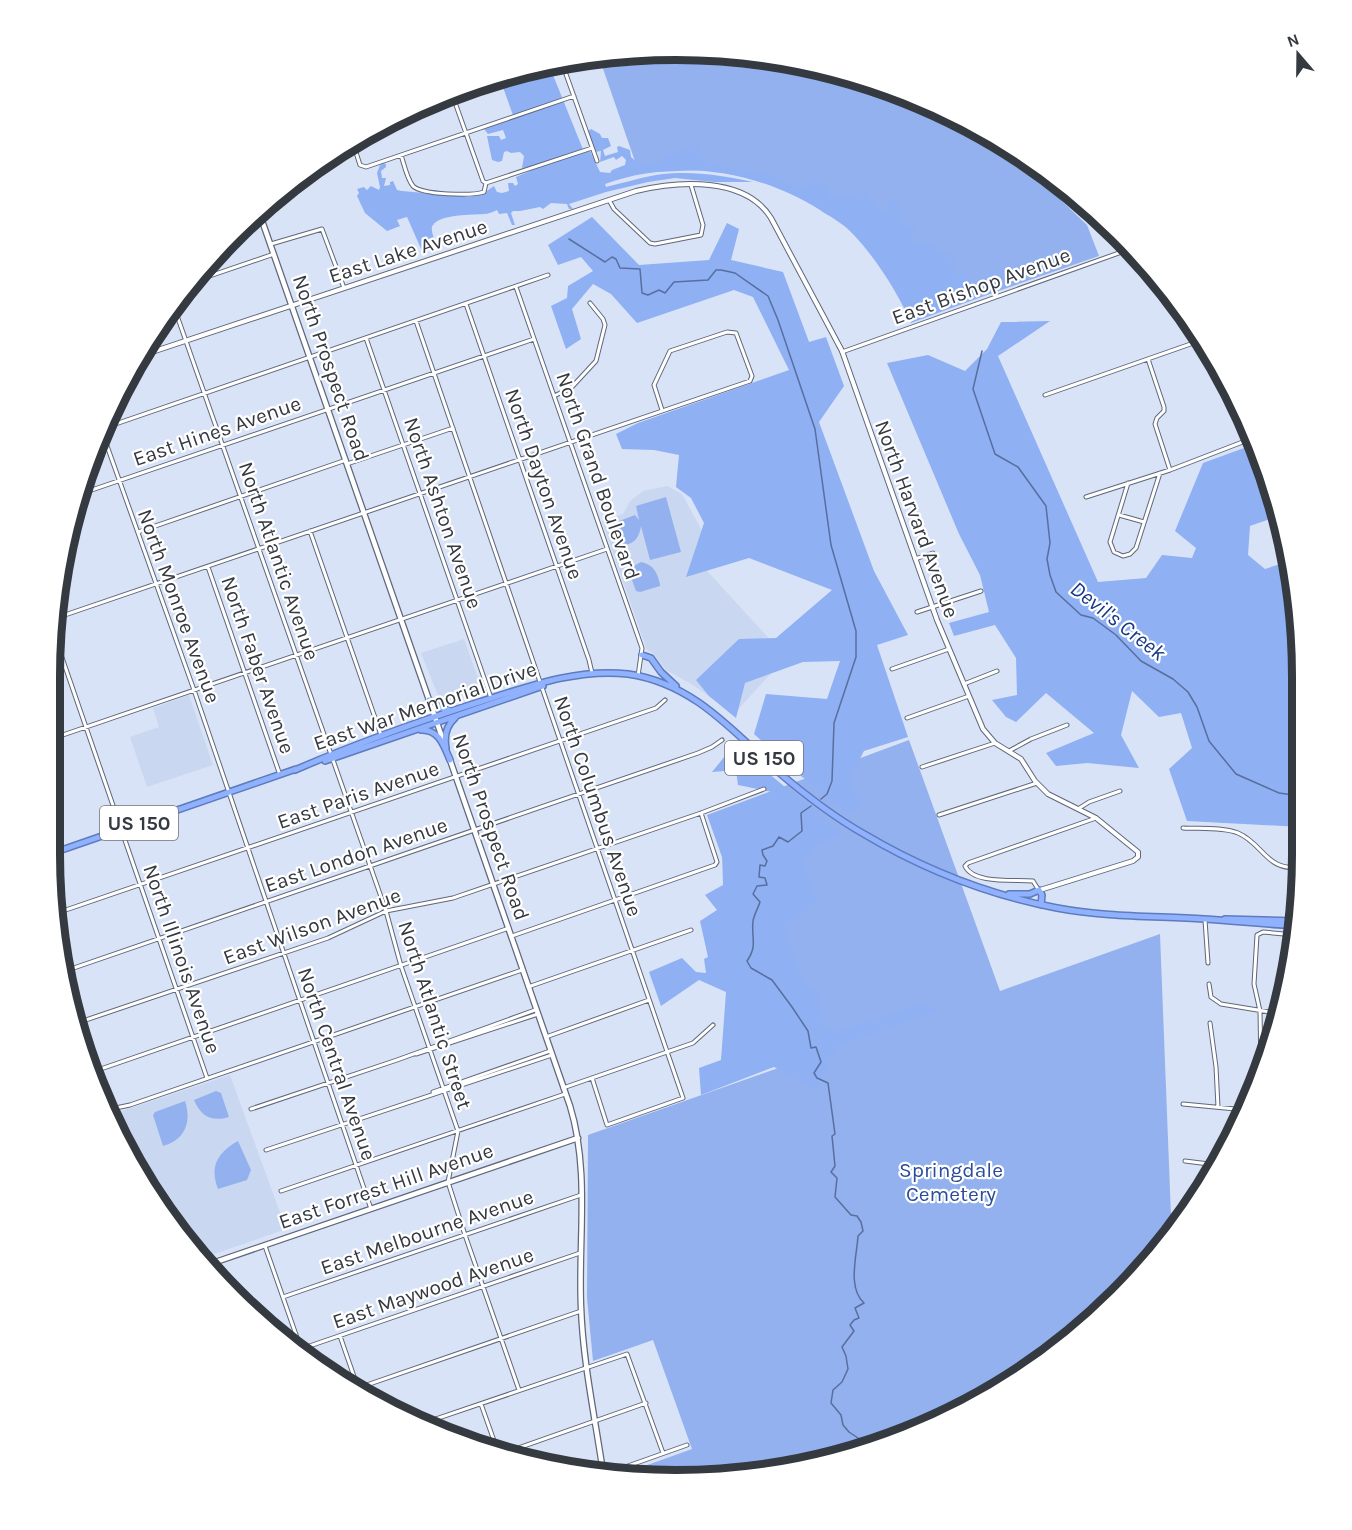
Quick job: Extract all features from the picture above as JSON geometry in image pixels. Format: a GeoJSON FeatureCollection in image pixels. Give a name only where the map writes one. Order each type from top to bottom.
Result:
{"type":"FeatureCollection","features":[{"type":"Feature","properties":{"kind":"highway"},"geometry":{"type":"LineString","coordinates":[[642,655],[651,658],[661,672],[685,692]]}},
{"type":"Feature","properties":{"kind":"highway","name":"East War Memorial Drive"},"geometry":{"type":"LineString","coordinates":[[332,757],[381,735],[453,710],[567,677],[592,673],[638,676],[685,692],[711,710],[786,778],[837,817],[914,861],[984,890],[1041,904],[1106,914],[1288,925]]}},
{"type":"Feature","properties":{"kind":"highway","name":"East War Memorial Drive"},"geometry":{"type":"LineString","coordinates":[[60,850],[437,723],[541,685]]}},
{"type":"Feature","properties":{"kind":"highway"},"geometry":{"type":"LineString","coordinates":[[429,700],[441,708],[453,710]]}},
{"type":"Feature","properties":{"kind":"highway"},"geometry":{"type":"LineString","coordinates":[[447,753],[445,741],[448,727],[453,720],[463,714]]}},
{"type":"Feature","properties":{"kind":"highway"},"geometry":{"type":"LineString","coordinates":[[390,739],[419,730],[430,731],[440,739],[450,760]]}},
{"type":"Feature","properties":{"kind":"highway"},"geometry":{"type":"LineString","coordinates":[[984,890],[1021,894],[1040,893],[1047,889]]}},
{"type":"Feature","properties":{"kind":"highway"},"geometry":{"type":"LineString","coordinates":[[1040,893],[1041,904]]}},
{"type":"Feature","properties":{"kind":"highway","name":"East War Memorial Drive"},"geometry":{"type":"LineString","coordinates":[[1205,920],[1288,921]]}},
{"type":"Feature","properties":{"kind":"main road","name":"North Prospect Road"},"geometry":{"type":"LineString","coordinates":[[262,220],[566,1094],[578,1138],[581,1311],[602,1466]]}},
{"type":"Feature","properties":{"kind":"main road","name":"East Forrest Hill Avenue"},"geometry":{"type":"LineString","coordinates":[[215,1263],[578,1138]]}},
{"type":"Feature","properties":{"kind":"street"},"geometry":{"type":"LineString","coordinates":[[565,70],[597,161]]}},
{"type":"Feature","properties":{"kind":"street"},"geometry":{"type":"LineString","coordinates":[[355,151],[362,166],[574,96]]}},
{"type":"Feature","properties":{"kind":"street"},"geometry":{"type":"LineString","coordinates":[[455,102],[483,181],[486,183]]}},
{"type":"Feature","properties":{"kind":"street"},"geometry":{"type":"LineString","coordinates":[[486,183],[592,148]]}},
{"type":"Feature","properties":{"kind":"street"},"geometry":{"type":"LineString","coordinates":[[401,155],[411,183],[420,190],[475,194],[484,192],[486,183]]}},
{"type":"Feature","properties":{"kind":"street"},"geometry":{"type":"LineString","coordinates":[[609,200],[615,209],[650,243],[657,244],[691,238],[701,235],[704,227],[690,185]]}},
{"type":"Feature","properties":{"kind":"street","name":"East Lake Avenue"},"geometry":{"type":"LineString","coordinates":[[153,352],[641,190],[690,185]]}},
{"type":"Feature","properties":{"kind":"street","name":"North Harvard Avenue"},"geometry":{"type":"LineString","coordinates":[[690,185],[738,192],[748,196],[765,210],[842,352],[932,608],[983,729],[995,743],[1022,760],[1037,783],[1051,796],[1096,818],[1136,849],[1138,856],[1133,861],[1047,889]]}},
{"type":"Feature","properties":{"kind":"street"},"geometry":{"type":"LineString","coordinates":[[271,244],[322,229],[344,288]]}},
{"type":"Feature","properties":{"kind":"street","name":"East Bishop Avenue"},"geometry":{"type":"LineString","coordinates":[[842,352],[1123,252]]}},
{"type":"Feature","properties":{"kind":"street"},"geometry":{"type":"LineString","coordinates":[[207,277],[274,254]]}},
{"type":"Feature","properties":{"kind":"street"},"geometry":{"type":"LineString","coordinates":[[114,425],[548,275]]}},
{"type":"Feature","properties":{"kind":"street","name":"North Grand Boulevard"},"geometry":{"type":"LineString","coordinates":[[516,287],[642,648],[638,676]]}},
{"type":"Feature","properties":{"kind":"street"},"geometry":{"type":"LineString","coordinates":[[554,396],[571,388],[596,362],[605,326],[590,303]]}},
{"type":"Feature","properties":{"kind":"street","name":"North Dayton Avenue"},"geometry":{"type":"LineString","coordinates":[[466,304],[590,660],[592,673]]}},
{"type":"Feature","properties":{"kind":"street","name":"North Atlantic Avenue"},"geometry":{"type":"LineString","coordinates":[[177,315],[332,757]]}},
{"type":"Feature","properties":{"kind":"street","name":"North Columbus Avenue"},"geometry":{"type":"LineString","coordinates":[[416,321],[683,1098],[607,1125],[592,1078]]}},
{"type":"Feature","properties":{"kind":"street"},"geometry":{"type":"LineString","coordinates":[[63,616],[751,380],[752,376],[738,335],[728,331],[669,353],[655,382],[662,410]]}},
{"type":"Feature","properties":{"kind":"street","name":"North Ashton Avenue"},"geometry":{"type":"LineString","coordinates":[[366,338],[491,698]]}},
{"type":"Feature","properties":{"kind":"street","name":"East Hines Avenue"},"geometry":{"type":"LineString","coordinates":[[89,491],[534,339]]}},
{"type":"Feature","properties":{"kind":"street"},"geometry":{"type":"LineString","coordinates":[[1045,395],[1194,343]]}},
{"type":"Feature","properties":{"kind":"street"},"geometry":{"type":"LineString","coordinates":[[1148,359],[1164,407],[1164,411],[1155,424],[1170,470]]}},
{"type":"Feature","properties":{"kind":"street"},"geometry":{"type":"LineString","coordinates":[[137,532],[453,428]]}},
{"type":"Feature","properties":{"kind":"street"},"geometry":{"type":"LineString","coordinates":[[1086,496],[1170,470],[1245,441]]}},
{"type":"Feature","properties":{"kind":"street","name":"North Monroe Avenue"},"geometry":{"type":"LineString","coordinates":[[106,443],[194,690],[228,793]]}},
{"type":"Feature","properties":{"kind":"street"},"geometry":{"type":"LineString","coordinates":[[1128,483],[1110,542],[1113,550],[1119,555],[1127,556],[1135,550],[1160,473]]}},
{"type":"Feature","properties":{"kind":"street"},"geometry":{"type":"LineString","coordinates":[[1119,515],[1144,522]]}},
{"type":"Feature","properties":{"kind":"street"},"geometry":{"type":"LineString","coordinates":[[310,531],[381,735]]}},
{"type":"Feature","properties":{"kind":"street"},"geometry":{"type":"LineString","coordinates":[[60,736],[607,549]]}},
{"type":"Feature","properties":{"kind":"street"},"geometry":{"type":"LineString","coordinates":[[915,559],[933,553]]}},
{"type":"Feature","properties":{"kind":"street","name":"North Faber Avenue"},"geometry":{"type":"LineString","coordinates":[[208,566],[280,775]]}},
{"type":"Feature","properties":{"kind":"street"},"geometry":{"type":"LineString","coordinates":[[917,612],[981,591]]}},
{"type":"Feature","properties":{"kind":"street"},"geometry":{"type":"LineString","coordinates":[[892,669],[949,649]]}},
{"type":"Feature","properties":{"kind":"street","name":"North Illinois Avenue"},"geometry":{"type":"LineString","coordinates":[[61,653],[207,1078]]}},
{"type":"Feature","properties":{"kind":"street"},"geometry":{"type":"LineString","coordinates":[[964,684],[997,671]]}},
{"type":"Feature","properties":{"kind":"street"},"geometry":{"type":"LineString","coordinates":[[907,718],[969,696]]}},
{"type":"Feature","properties":{"kind":"street","name":"East Paris Avenue"},"geometry":{"type":"LineString","coordinates":[[63,911],[656,708],[665,700]]}},
{"type":"Feature","properties":{"kind":"street"},"geometry":{"type":"LineString","coordinates":[[1009,751],[1031,739],[1067,725]]}},
{"type":"Feature","properties":{"kind":"street","name":"East London Avenue"},"geometry":{"type":"LineString","coordinates":[[71,968],[711,748],[722,740]]}},
{"type":"Feature","properties":{"kind":"street"},"geometry":{"type":"LineString","coordinates":[[922,767],[995,743]]}},
{"type":"Feature","properties":{"kind":"street","name":"North Atlantic Street"},"geometry":{"type":"LineString","coordinates":[[332,757],[386,911],[401,966],[458,1131],[448,1182]]}},
{"type":"Feature","properties":{"kind":"street"},"geometry":{"type":"LineString","coordinates":[[939,815],[1037,783]]}},
{"type":"Feature","properties":{"kind":"street","name":"East Wilson Avenue"},"geometry":{"type":"LineString","coordinates":[[83,1021],[336,935],[386,911],[443,901],[493,885],[764,789]]}},
{"type":"Feature","properties":{"kind":"street"},"geometry":{"type":"LineString","coordinates":[[1078,809],[1087,802],[1120,791]]}},
{"type":"Feature","properties":{"kind":"street","name":"North Central Avenue"},"geometry":{"type":"LineString","coordinates":[[228,793],[371,1209]]}},
{"type":"Feature","properties":{"kind":"street"},"geometry":{"type":"LineString","coordinates":[[511,936],[717,864],[701,813]]}},
{"type":"Feature","properties":{"kind":"street"},"geometry":{"type":"LineString","coordinates":[[1040,893],[1033,881],[993,880],[968,871],[965,866],[996,852],[1096,818]]}},
{"type":"Feature","properties":{"kind":"street"},"geometry":{"type":"LineString","coordinates":[[1183,828],[1238,833],[1277,865],[1292,868]]}},
{"type":"Feature","properties":{"kind":"street"},"geometry":{"type":"LineString","coordinates":[[1205,920],[1208,963]]}},
{"type":"Feature","properties":{"kind":"street"},"geometry":{"type":"LineString","coordinates":[[99,1069],[508,928]]}},
{"type":"Feature","properties":{"kind":"street"},"geometry":{"type":"LineString","coordinates":[[528,987],[691,930]]}},
{"type":"Feature","properties":{"kind":"street"},"geometry":{"type":"LineString","coordinates":[[1261,1047],[1260,1011],[1254,984],[1258,933],[1287,934]]}},
{"type":"Feature","properties":{"kind":"street"},"geometry":{"type":"LineString","coordinates":[[116,1108],[523,970]]}},
{"type":"Feature","properties":{"kind":"street"},"geometry":{"type":"LineString","coordinates":[[1209,984],[1210,997],[1221,1004],[1271,1013]]}},
{"type":"Feature","properties":{"kind":"street"},"geometry":{"type":"LineString","coordinates":[[546,1037],[649,1000]]}},
{"type":"Feature","properties":{"kind":"street"},"geometry":{"type":"LineString","coordinates":[[251,1109],[537,1012]]}},
{"type":"Feature","properties":{"kind":"street"},"geometry":{"type":"LineString","coordinates":[[1210,1023],[1216,1067],[1218,1107]]}},
{"type":"Feature","properties":{"kind":"street"},"geometry":{"type":"LineString","coordinates":[[563,1088],[694,1042],[713,1025]]}},
{"type":"Feature","properties":{"kind":"street"},"geometry":{"type":"LineString","coordinates":[[266,1150],[551,1053]]}},
{"type":"Feature","properties":{"kind":"street"},"geometry":{"type":"LineString","coordinates":[[281,1191],[566,1094]]}},
{"type":"Feature","properties":{"kind":"street"},"geometry":{"type":"LineString","coordinates":[[1183,1104],[1236,1109]]}},
{"type":"Feature","properties":{"kind":"street"},"geometry":{"type":"LineString","coordinates":[[1185,1161],[1208,1164]]}},
{"type":"Feature","properties":{"kind":"street"},"geometry":{"type":"LineString","coordinates":[[448,1182],[519,1390]]}},
{"type":"Feature","properties":{"kind":"street","name":"East Melbourne Avenue"},"geometry":{"type":"LineString","coordinates":[[284,1297],[580,1195]]}},
{"type":"Feature","properties":{"kind":"street"},"geometry":{"type":"LineString","coordinates":[[265,1245],[298,1341]]}},
{"type":"Feature","properties":{"kind":"street","name":"East Maywood Avenue"},"geometry":{"type":"LineString","coordinates":[[307,1347],[580,1253]]}},
{"type":"Feature","properties":{"kind":"street"},"geometry":{"type":"LineString","coordinates":[[365,1385],[581,1311]]}},
{"type":"Feature","properties":{"kind":"street"},"geometry":{"type":"LineString","coordinates":[[340,1336],[355,1379]]}},
{"type":"Feature","properties":{"kind":"street"},"geometry":{"type":"LineString","coordinates":[[434,1420],[628,1354],[663,1453]]}},
{"type":"Feature","properties":{"kind":"street"},"geometry":{"type":"LineString","coordinates":[[518,1449],[646,1403]]}},
{"type":"Feature","properties":{"kind":"street"},"geometry":{"type":"LineString","coordinates":[[481,1404],[494,1442]]}},
{"type":"Feature","properties":{"kind":"street"},"geometry":{"type":"LineString","coordinates":[[622,1468],[687,1445]]}},
{"type":"Feature","properties":{"kind":"shaded area"},"geometry":{"type":"Polygon","coordinates":[[[552,73],[584,152],[590,151],[600,172],[610,173],[625,165],[626,160],[622,156],[616,160],[614,157],[600,162],[601,151],[595,152],[587,132],[591,129],[600,134],[602,138],[608,138],[611,146],[603,150],[605,156],[618,152],[617,147],[619,146],[630,150],[631,157],[639,164],[657,163],[668,155],[695,145],[705,159],[715,165],[725,164],[725,168],[771,173],[779,180],[807,191],[812,180],[830,189],[827,199],[839,193],[846,199],[852,198],[855,193],[868,196],[870,202],[875,203],[876,209],[886,215],[888,213],[887,204],[891,199],[897,200],[902,210],[902,222],[909,228],[916,227],[917,230],[911,237],[911,243],[925,242],[943,253],[947,252],[950,255],[949,259],[956,261],[954,272],[957,275],[964,273],[973,291],[980,287],[992,289],[992,293],[911,323],[869,252],[836,219],[770,185],[716,172],[660,171],[605,184],[606,187],[656,175],[680,173],[717,175],[753,182],[714,182],[675,178],[648,182],[569,204],[573,209],[569,209],[567,204],[551,203],[543,209],[540,207],[513,211],[511,213],[515,225],[512,225],[507,213],[499,214],[497,210],[486,214],[449,217],[437,221],[432,227],[438,248],[422,251],[407,217],[397,220],[400,226],[387,231],[365,213],[357,196],[359,193],[357,189],[364,187],[367,190],[371,186],[379,190],[377,173],[383,163],[386,164],[381,171],[382,178],[386,178],[384,186],[390,185],[393,181],[397,190],[469,197],[484,193],[494,186],[497,192],[509,191],[508,183],[513,183],[515,186],[518,184],[516,177],[530,171],[529,167],[522,168],[524,156],[520,152],[507,151],[504,152],[502,161],[492,160],[487,136],[499,136],[501,140],[506,138],[503,130],[488,134],[484,129],[514,118],[502,85],[552,73]]]}},
{"type":"Feature","properties":{"kind":"shaded area"},"geometry":{"type":"Polygon","coordinates":[[[592,217],[639,265],[709,260],[727,223],[739,229],[731,260],[783,272],[809,342],[826,337],[844,386],[819,422],[874,571],[908,635],[877,645],[908,737],[864,751],[848,782],[862,805],[849,813],[801,776],[754,734],[766,694],[827,699],[840,661],[803,662],[745,683],[736,718],[709,696],[696,680],[739,639],[776,638],[832,590],[749,558],[686,577],[704,523],[691,498],[676,487],[679,455],[654,450],[622,449],[616,434],[638,423],[789,370],[753,297],[734,290],[637,323],[611,294],[593,284],[572,309],[581,339],[566,349],[551,306],[567,298],[568,286],[593,271],[581,257],[558,265],[548,245],[592,217]]]}},
{"type":"Feature","properties":{"kind":"shaded area"},"geometry":{"type":"Polygon","coordinates":[[[1050,321],[998,356],[1098,582],[1146,578],[1162,555],[1192,558],[1196,548],[1175,531],[1203,463],[1247,447],[1271,519],[1250,526],[1248,555],[1265,569],[1281,564],[1287,596],[1292,676],[1292,827],[1187,821],[1169,769],[1192,748],[1181,713],[1159,717],[1132,691],[1121,735],[1139,768],[1087,763],[1056,766],[1046,753],[1094,733],[1046,693],[1016,722],[1006,717],[992,700],[1017,695],[1016,658],[995,625],[954,636],[949,623],[989,612],[980,575],[959,534],[887,363],[928,355],[965,371],[987,349],[1001,322],[1050,321]]]}},
{"type":"Feature","properties":{"kind":"shaded area"},"geometry":{"type":"Polygon","coordinates":[[[667,486],[682,494],[705,536],[698,555],[709,573],[786,657],[734,714],[693,685],[666,670],[653,653],[647,650],[602,521],[623,514],[630,501],[643,491],[667,486]]]}},
{"type":"Feature","properties":{"kind":"shaded area"},"geometry":{"type":"Polygon","coordinates":[[[464,639],[482,689],[441,703],[421,653],[464,639]]]}},
{"type":"Feature","properties":{"kind":"shaded area"},"geometry":{"type":"Polygon","coordinates":[[[189,695],[213,765],[147,787],[130,737],[159,727],[153,708],[189,695]]]}},
{"type":"Feature","properties":{"kind":"shaded area"},"geometry":{"type":"Polygon","coordinates":[[[734,745],[842,834],[817,845],[803,860],[817,901],[785,929],[804,984],[816,990],[825,1028],[838,1031],[923,1003],[939,1011],[836,1047],[816,1089],[774,1067],[701,1095],[699,1068],[721,1060],[726,992],[699,980],[661,1006],[649,972],[682,958],[696,972],[706,973],[704,959],[708,957],[700,921],[717,910],[705,895],[723,885],[722,853],[708,816],[772,792],[738,785],[736,770],[712,772],[734,745]]]}},
{"type":"Feature","properties":{"kind":"shaded area"},"geometry":{"type":"Polygon","coordinates":[[[230,1075],[286,1229],[209,1256],[164,1196],[143,1162],[118,1112],[230,1075]]]}},
{"type":"Feature","properties":{"kind":"green space"},"geometry":{"type":"Polygon","coordinates":[[[636,61],[716,61],[796,72],[835,81],[912,107],[984,143],[1037,177],[1087,225],[1099,256],[912,321],[894,276],[869,243],[788,187],[716,169],[639,173],[602,64],[636,61]]]}},
{"type":"Feature","properties":{"kind":"green space"},"geometry":{"type":"Polygon","coordinates":[[[666,497],[681,552],[650,560],[641,526],[639,535],[634,541],[618,545],[612,526],[614,523],[635,515],[639,520],[636,506],[666,497]]]}},
{"type":"Feature","properties":{"kind":"green space"},"geometry":{"type":"Polygon","coordinates":[[[641,562],[654,570],[660,586],[636,591],[628,569],[641,562]]]}},
{"type":"Feature","properties":{"kind":"green space","name":"Springdale Cemetery"},"geometry":{"type":"Polygon","coordinates":[[[909,740],[1000,991],[1160,934],[1171,1216],[1165,1229],[1139,1260],[1112,1290],[1082,1317],[1018,1366],[948,1406],[874,1437],[796,1458],[716,1469],[636,1469],[692,1449],[653,1340],[593,1361],[587,1298],[588,1135],[795,1062],[707,815],[909,740]]]}},
{"type":"Feature","properties":{"kind":"green space"},"geometry":{"type":"Polygon","coordinates":[[[216,1091],[221,1093],[229,1117],[217,1119],[208,1117],[200,1111],[194,1100],[216,1091]]]}},
{"type":"Feature","properties":{"kind":"green space"},"geometry":{"type":"Polygon","coordinates":[[[185,1101],[188,1116],[185,1129],[177,1139],[163,1146],[153,1115],[155,1112],[185,1101]]]}},
{"type":"Feature","properties":{"kind":"green space"},"geometry":{"type":"Polygon","coordinates":[[[238,1141],[251,1170],[247,1180],[218,1189],[215,1181],[217,1160],[225,1150],[238,1141]]]}},
{"type":"Feature","properties":{"kind":"waterway"},"geometry":{"type":"LineString","coordinates":[[569,239],[605,262],[612,257],[616,259],[620,268],[640,269],[642,293],[648,295],[659,290],[665,293],[674,282],[708,280],[716,270],[721,270],[735,273],[768,296],[815,429],[831,545],[856,631],[856,657],[834,723],[832,781],[827,794],[821,799]]}},
{"type":"Feature","properties":{"kind":"waterway","name":"Devil's Creek"},"geometry":{"type":"LineString","coordinates":[[982,351],[973,389],[995,454],[1018,467],[1046,506],[1050,543],[1047,559],[1056,592],[1081,615],[1093,618],[1116,635],[1141,661],[1173,679],[1188,692],[1197,707],[1209,741],[1236,774],[1279,793],[1292,795]]}},
{"type":"Feature","properties":{"kind":"waterway"},"geometry":{"type":"LineString","coordinates":[[811,806],[801,813],[802,831],[788,842],[779,837],[773,846],[762,850],[767,861],[765,866],[760,865],[759,877],[765,878],[767,885],[757,886],[753,894],[760,902],[754,916],[752,951],[747,961],[751,968],[772,980],[808,1031],[811,1048],[816,1047],[821,1062],[814,1073],[817,1078],[828,1083],[835,1134],[832,1136],[835,1166],[831,1172],[837,1178],[835,1197],[851,1215],[857,1216],[861,1222],[863,1231],[858,1236],[854,1280],[859,1297],[864,1303],[855,1308],[859,1318],[850,1325],[854,1331],[842,1347],[848,1369],[842,1382],[833,1390],[831,1403],[841,1415],[843,1425],[862,1441]]}}]}
